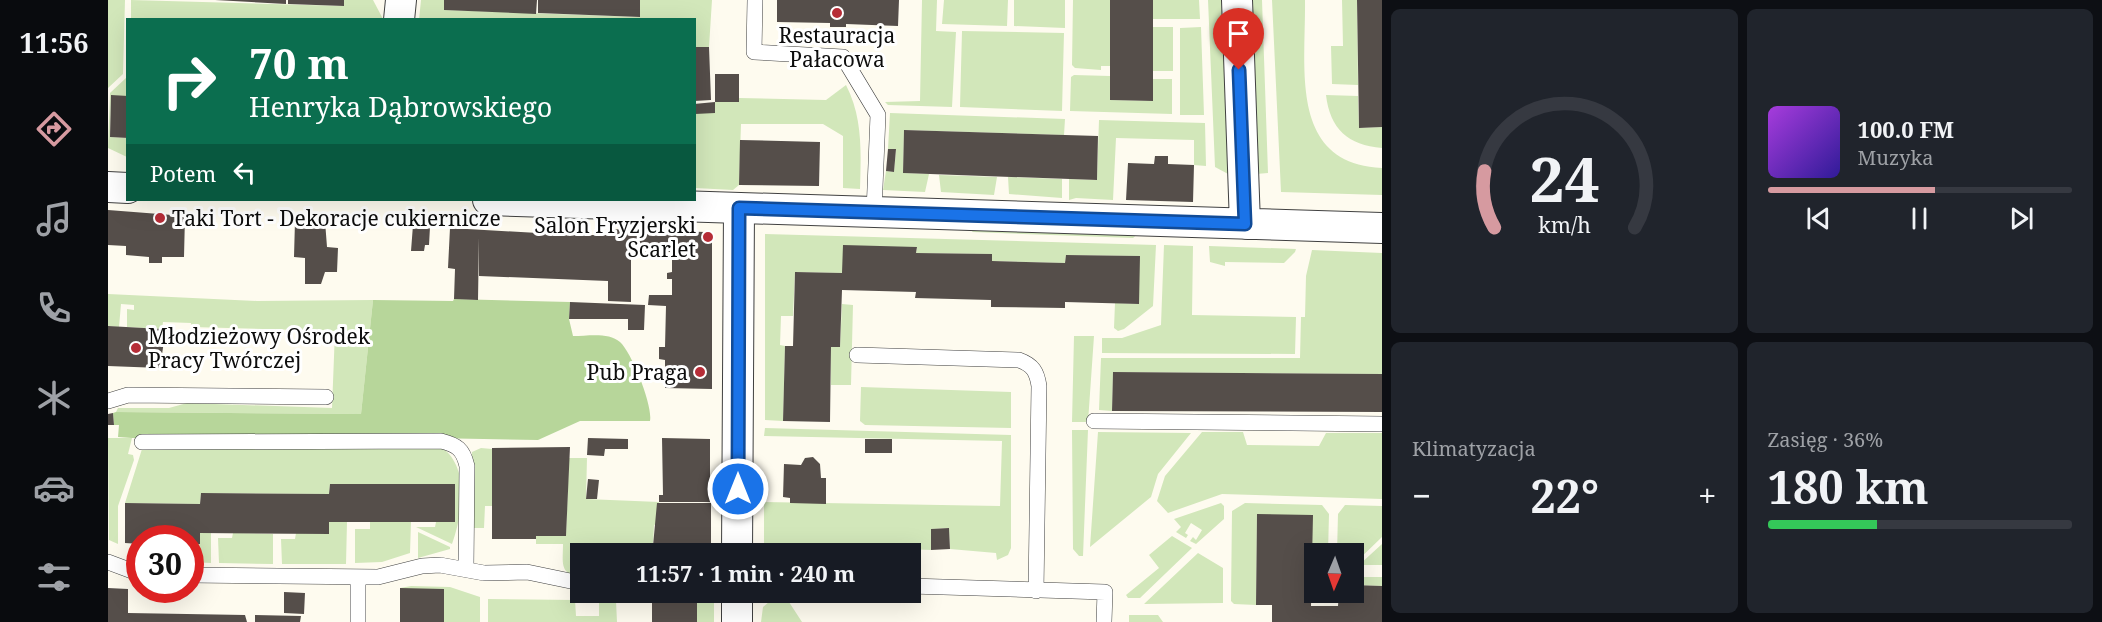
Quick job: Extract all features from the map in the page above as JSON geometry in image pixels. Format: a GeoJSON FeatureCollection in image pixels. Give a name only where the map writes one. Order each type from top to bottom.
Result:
{"type":"FeatureCollection","features":[{"type":"Feature","properties":{"kind":"street"},"geometry":{"type":"LineString","coordinates":[[399,18],[401,0]]}},
{"type":"Feature","properties":{"kind":"street"},"geometry":{"type":"LineString","coordinates":[[1237,0],[1245,224]]}},
{"type":"Feature","properties":{"kind":"street"},"geometry":{"type":"LineString","coordinates":[[108,187],[126,188]]}},
{"type":"Feature","properties":{"kind":"street"},"geometry":{"type":"LineString","coordinates":[[606,201],[739,208],[1382,228]]}},
{"type":"Feature","properties":{"kind":"street"},"geometry":{"type":"LineString","coordinates":[[737,543],[739,208]]}},
{"type":"Feature","properties":{"kind":"street"},"geometry":{"type":"LineString","coordinates":[[737,603],[737,622]]}},
{"type":"Feature","properties":{"kind":"lane"},"geometry":{"type":"LineString","coordinates":[[755,0],[753,52],[843,57],[876,108],[879,123],[874,212]]}},
{"type":"Feature","properties":{"kind":"lane"},"geometry":{"type":"LineString","coordinates":[[857,355],[1019,360],[1029,363],[1040,386],[1036,591]]}},
{"type":"Feature","properties":{"kind":"lane"},"geometry":{"type":"LineString","coordinates":[[108,401],[128,395],[326,398]]}},
{"type":"Feature","properties":{"kind":"lane"},"geometry":{"type":"LineString","coordinates":[[1094,421],[1382,424]]}},
{"type":"Feature","properties":{"kind":"lane"},"geometry":{"type":"LineString","coordinates":[[142,442],[441,441],[455,444],[464,453],[467,465],[466,569]]}},
{"type":"Feature","properties":{"kind":"lane"},"geometry":{"type":"LineString","coordinates":[[108,562],[126,569]]}},
{"type":"Feature","properties":{"kind":"lane"},"geometry":{"type":"LineString","coordinates":[[204,575],[378,577],[422,566],[466,569],[484,573],[527,572],[570,581]]}},
{"type":"Feature","properties":{"kind":"lane"},"geometry":{"type":"LineString","coordinates":[[358,577],[358,622]]}},
{"type":"Feature","properties":{"kind":"lane"},"geometry":{"type":"LineString","coordinates":[[921,586],[1104,592],[1104,622]]}},
{"type":"Feature","properties":{"kind":"green space"},"geometry":{"type":"Polygon","coordinates":[[[108,0],[125,0],[123,74],[108,88],[108,0]]]}},
{"type":"Feature","properties":{"kind":"green space"},"geometry":{"type":"Polygon","coordinates":[[[131,0],[343,6],[344,0],[373,0],[382,18],[131,18],[131,0]]]}},
{"type":"Feature","properties":{"kind":"green space"},"geometry":{"type":"Polygon","coordinates":[[[421,0],[444,0],[444,10],[639,17],[640,0],[712,0],[709,47],[696,47],[696,18],[419,18],[421,0]]]}},
{"type":"Feature","properties":{"kind":"green space"},"geometry":{"type":"Polygon","coordinates":[[[922,0],[937,0],[936,31],[956,32],[952,107],[888,105],[885,102],[920,101],[922,0]]]}},
{"type":"Feature","properties":{"kind":"green space"},"geometry":{"type":"Polygon","coordinates":[[[944,0],[1008,0],[1007,26],[942,24],[944,0]]]}},
{"type":"Feature","properties":{"kind":"green space"},"geometry":{"type":"Polygon","coordinates":[[[1014,0],[1065,0],[1065,28],[1014,26],[1014,0]]]}},
{"type":"Feature","properties":{"kind":"green space"},"geometry":{"type":"Polygon","coordinates":[[[1073,0],[1110,0],[1110,66],[1101,66],[1101,70],[1075,68],[1072,65],[1073,0]]]}},
{"type":"Feature","properties":{"kind":"green space"},"geometry":{"type":"Polygon","coordinates":[[[1153,0],[1199,0],[1200,19],[1153,19],[1153,0]]]}},
{"type":"Feature","properties":{"kind":"green space"},"geometry":{"type":"Polygon","coordinates":[[[1208,0],[1223,0],[1230,175],[1215,167],[1208,0]]]}},
{"type":"Feature","properties":{"kind":"green space"},"geometry":{"type":"Polygon","coordinates":[[[1249,0],[1262,0],[1268,173],[1256,174],[1249,0]]]}},
{"type":"Feature","properties":{"kind":"green space"},"geometry":{"type":"Polygon","coordinates":[[[1272,0],[1305,0],[1305,82],[1309,108],[1317,131],[1330,149],[1352,162],[1382,168],[1382,195],[1281,192],[1272,0]]]}},
{"type":"Feature","properties":{"kind":"green space"},"geometry":{"type":"Polygon","coordinates":[[[1342,0],[1357,0],[1358,85],[1332,84],[1331,46],[1343,46],[1342,0]]]}},
{"type":"Feature","properties":{"kind":"green space"},"geometry":{"type":"Polygon","coordinates":[[[1153,27],[1173,27],[1173,71],[1153,71],[1153,27]]]}},
{"type":"Feature","properties":{"kind":"green space"},"geometry":{"type":"Polygon","coordinates":[[[1201,27],[1204,115],[1180,115],[1180,28],[1201,27]]]}},
{"type":"Feature","properties":{"kind":"green space"},"geometry":{"type":"Polygon","coordinates":[[[962,31],[1064,33],[1062,111],[960,107],[962,31]]]}},
{"type":"Feature","properties":{"kind":"green space"},"geometry":{"type":"Polygon","coordinates":[[[1074,75],[1110,76],[1111,100],[1153,101],[1153,79],[1172,79],[1172,114],[1070,111],[1071,77],[1074,75]]]}},
{"type":"Feature","properties":{"kind":"green space"},"geometry":{"type":"Polygon","coordinates":[[[126,78],[126,96],[111,96],[110,137],[126,138],[126,157],[108,148],[110,93],[126,78]]]}},
{"type":"Feature","properties":{"kind":"green space"},"geometry":{"type":"Polygon","coordinates":[[[846,85],[852,97],[858,123],[860,189],[843,188],[843,136],[823,124],[741,124],[739,185],[733,190],[696,188],[696,113],[715,113],[715,102],[739,102],[739,98],[826,100],[846,85]]]}},
{"type":"Feature","properties":{"kind":"green space"},"geometry":{"type":"Polygon","coordinates":[[[1326,95],[1358,96],[1359,128],[1382,127],[1382,148],[1359,143],[1343,133],[1332,117],[1326,95]]]}},
{"type":"Feature","properties":{"kind":"green space"},"geometry":{"type":"Polygon","coordinates":[[[890,113],[1065,119],[1064,135],[904,130],[903,173],[929,174],[925,192],[883,190],[886,171],[894,172],[896,150],[888,149],[890,113]]]}},
{"type":"Feature","properties":{"kind":"green space"},"geometry":{"type":"Polygon","coordinates":[[[1099,120],[1205,123],[1206,166],[1194,165],[1194,140],[1116,138],[1113,200],[1076,198],[1069,200],[1069,179],[1097,180],[1099,120]]]}},
{"type":"Feature","properties":{"kind":"green space"},"geometry":{"type":"Polygon","coordinates":[[[939,175],[997,177],[994,195],[941,192],[939,175]]]}},
{"type":"Feature","properties":{"kind":"green space"},"geometry":{"type":"Polygon","coordinates":[[[1008,177],[1062,179],[1062,198],[1009,194],[1008,177]]]}},
{"type":"Feature","properties":{"kind":"green space"},"geometry":{"type":"Polygon","coordinates":[[[975,227],[1140,232],[1133,238],[972,232],[975,227]]]}},
{"type":"Feature","properties":{"kind":"green space"},"geometry":{"type":"Polygon","coordinates":[[[765,234],[1156,245],[1153,306],[1124,329],[1118,331],[1114,328],[1115,303],[1138,304],[1139,256],[1066,255],[1065,263],[992,261],[992,254],[916,253],[917,248],[842,273],[795,272],[793,316],[781,316],[780,345],[785,346],[783,421],[765,420],[765,234]]]}},
{"type":"Feature","properties":{"kind":"green space"},"geometry":{"type":"Polygon","coordinates":[[[1164,245],[1193,246],[1192,315],[1296,317],[1295,354],[1102,353],[1102,338],[1122,338],[1161,325],[1164,245]]]}},
{"type":"Feature","properties":{"kind":"green space"},"geometry":{"type":"Polygon","coordinates":[[[1209,246],[1296,249],[1284,263],[1225,262],[1225,266],[1210,262],[1209,246]]]}},
{"type":"Feature","properties":{"kind":"green space"},"geometry":{"type":"Polygon","coordinates":[[[1312,250],[1382,253],[1382,374],[1113,372],[1112,411],[1099,410],[1101,358],[1300,358],[1301,317],[1305,317],[1306,276],[1312,250]]]}},
{"type":"Feature","properties":{"kind":"green space"},"geometry":{"type":"Polygon","coordinates":[[[108,294],[257,301],[373,300],[361,414],[116,412],[118,408],[169,408],[187,403],[332,408],[335,331],[191,327],[191,323],[163,322],[162,329],[127,327],[127,309],[134,310],[134,305],[121,304],[119,327],[108,326],[108,294]]]}},
{"type":"Feature","properties":{"kind":"green space"},"geometry":{"type":"Polygon","coordinates":[[[454,299],[570,302],[569,319],[573,336],[610,337],[620,342],[625,348],[645,392],[650,421],[580,421],[538,440],[323,436],[118,437],[119,425],[114,425],[113,413],[116,412],[361,414],[373,300],[453,301],[454,299]]]}},
{"type":"Feature","properties":{"kind":"green space"},"geometry":{"type":"Polygon","coordinates":[[[842,304],[853,305],[851,385],[831,385],[831,347],[840,347],[842,304]]]}},
{"type":"Feature","properties":{"kind":"green space"},"geometry":{"type":"Polygon","coordinates":[[[1074,336],[1094,336],[1088,422],[1072,422],[1074,336]]]}},
{"type":"Feature","properties":{"kind":"green space"},"geometry":{"type":"Polygon","coordinates":[[[861,387],[1011,392],[1011,428],[865,425],[860,421],[861,387]]]}},
{"type":"Feature","properties":{"kind":"green space"},"geometry":{"type":"Polygon","coordinates":[[[765,428],[1011,435],[1011,548],[1008,555],[997,560],[996,553],[950,549],[949,528],[931,529],[931,550],[921,550],[921,543],[764,543],[764,502],[1000,506],[1002,441],[764,436],[765,428]]]}},
{"type":"Feature","properties":{"kind":"green space"},"geometry":{"type":"Polygon","coordinates":[[[1072,430],[1088,430],[1083,556],[1079,556],[1073,549],[1072,430]]]}},
{"type":"Feature","properties":{"kind":"green space"},"geometry":{"type":"Polygon","coordinates":[[[1098,432],[1191,433],[1158,474],[1151,497],[1090,547],[1098,432]]]}},
{"type":"Feature","properties":{"kind":"green space"},"geometry":{"type":"Polygon","coordinates":[[[1202,432],[1243,432],[1247,445],[1319,446],[1326,433],[1382,433],[1382,499],[1222,494],[1168,513],[1157,501],[1165,476],[1202,432]]]}},
{"type":"Feature","properties":{"kind":"green space"},"geometry":{"type":"Polygon","coordinates":[[[108,438],[132,438],[128,454],[133,455],[134,460],[118,506],[118,544],[109,540],[108,438]]]}},
{"type":"Feature","properties":{"kind":"green space"},"geometry":{"type":"Polygon","coordinates":[[[330,445],[438,445],[449,453],[456,464],[462,490],[459,518],[452,544],[416,527],[435,527],[436,522],[455,522],[454,484],[330,484],[329,494],[201,493],[200,504],[125,503],[142,449],[325,449],[330,445]]]}},
{"type":"Feature","properties":{"kind":"green space"},"geometry":{"type":"Polygon","coordinates":[[[481,448],[492,449],[492,506],[485,506],[484,528],[472,528],[472,452],[481,448]]]}},
{"type":"Feature","properties":{"kind":"green space"},"geometry":{"type":"Polygon","coordinates":[[[569,458],[587,458],[586,499],[659,502],[653,543],[570,543],[570,574],[565,570],[563,562],[563,544],[536,544],[536,536],[566,536],[569,458]]]}},
{"type":"Feature","properties":{"kind":"green space"},"geometry":{"type":"Polygon","coordinates":[[[1221,503],[1224,506],[1224,519],[1196,544],[1190,541],[1193,537],[1196,540],[1202,530],[1191,523],[1185,533],[1188,535],[1186,538],[1176,532],[1181,527],[1174,519],[1221,503]]]}},
{"type":"Feature","properties":{"kind":"green space"},"geometry":{"type":"Polygon","coordinates":[[[1245,503],[1322,505],[1329,514],[1328,543],[1304,543],[1304,558],[1257,514],[1256,605],[1234,604],[1231,601],[1232,511],[1245,503]]]}},
{"type":"Feature","properties":{"kind":"green space"},"geometry":{"type":"Polygon","coordinates":[[[1345,505],[1382,506],[1382,537],[1364,554],[1364,543],[1337,543],[1338,514],[1345,505]]]}},
{"type":"Feature","properties":{"kind":"green space"},"geometry":{"type":"Polygon","coordinates":[[[329,522],[347,522],[346,564],[282,564],[281,539],[295,539],[296,533],[329,534],[329,522]]]}},
{"type":"Feature","properties":{"kind":"green space"},"geometry":{"type":"Polygon","coordinates":[[[370,522],[411,522],[410,553],[382,562],[355,563],[355,529],[370,529],[370,522]]]}},
{"type":"Feature","properties":{"kind":"green space"},"geometry":{"type":"Polygon","coordinates":[[[418,532],[450,547],[450,549],[418,558],[418,532]]]}},
{"type":"Feature","properties":{"kind":"green space"},"geometry":{"type":"Polygon","coordinates":[[[204,533],[211,533],[211,563],[204,563],[204,533]]]}},
{"type":"Feature","properties":{"kind":"green space"},"geometry":{"type":"Polygon","coordinates":[[[233,533],[273,534],[273,564],[219,563],[218,538],[232,538],[233,533]]]}},
{"type":"Feature","properties":{"kind":"green space"},"geometry":{"type":"Polygon","coordinates":[[[1172,536],[1192,548],[1140,598],[1128,598],[1126,595],[1159,568],[1149,555],[1172,536]]]}},
{"type":"Feature","properties":{"kind":"green space"},"geometry":{"type":"Polygon","coordinates":[[[1382,544],[1382,565],[1364,565],[1364,560],[1382,544]]]}},
{"type":"Feature","properties":{"kind":"green space"},"geometry":{"type":"Polygon","coordinates":[[[1198,553],[1223,568],[1223,603],[1144,604],[1198,553]]]}},
{"type":"Feature","properties":{"kind":"green space"},"geometry":{"type":"Polygon","coordinates":[[[1364,577],[1382,577],[1382,586],[1364,585],[1364,577]]]}},
{"type":"Feature","properties":{"kind":"green space"},"geometry":{"type":"Polygon","coordinates":[[[450,587],[480,597],[480,622],[444,622],[400,588],[450,587]]]}},
{"type":"Feature","properties":{"kind":"green space"},"geometry":{"type":"Polygon","coordinates":[[[488,599],[570,600],[570,603],[575,603],[576,616],[599,616],[599,603],[616,603],[617,622],[488,622],[488,599]]]}},
{"type":"Feature","properties":{"kind":"green space"},"geometry":{"type":"Polygon","coordinates":[[[697,603],[714,603],[714,622],[697,622],[697,603]]]}},
{"type":"Feature","properties":{"kind":"green space"},"geometry":{"type":"Polygon","coordinates":[[[768,603],[790,603],[802,622],[761,622],[763,607],[768,603]]]}},
{"type":"Feature","properties":{"kind":"green space"},"geometry":{"type":"Polygon","coordinates":[[[1129,615],[1158,615],[1163,622],[1129,622],[1129,615]]]}},
{"type":"Feature","properties":{"kind":"building"},"geometry":{"type":"Polygon","coordinates":[[[215,0],[286,0],[286,4],[215,0]]]}},
{"type":"Feature","properties":{"kind":"building"},"geometry":{"type":"Polygon","coordinates":[[[288,0],[344,0],[344,6],[288,4],[288,0]]]}},
{"type":"Feature","properties":{"kind":"building"},"geometry":{"type":"Polygon","coordinates":[[[444,0],[537,0],[536,14],[444,10],[444,0]]]}},
{"type":"Feature","properties":{"kind":"building"},"geometry":{"type":"Polygon","coordinates":[[[538,0],[640,0],[640,17],[538,13],[538,0]]]}},
{"type":"Feature","properties":{"kind":"building"},"geometry":{"type":"Polygon","coordinates":[[[777,0],[899,0],[898,26],[846,24],[846,27],[830,27],[830,23],[777,22],[777,0]]]}},
{"type":"Feature","properties":{"kind":"building"},"geometry":{"type":"Polygon","coordinates":[[[1110,0],[1153,0],[1153,101],[1110,100],[1110,0]]]}},
{"type":"Feature","properties":{"kind":"building"},"geometry":{"type":"Polygon","coordinates":[[[1357,0],[1382,0],[1382,127],[1359,128],[1357,0]]]}},
{"type":"Feature","properties":{"kind":"building"},"geometry":{"type":"Polygon","coordinates":[[[696,47],[709,47],[711,100],[696,101],[696,47]]]}},
{"type":"Feature","properties":{"kind":"building"},"geometry":{"type":"Polygon","coordinates":[[[715,74],[739,74],[739,102],[715,102],[715,74]]]}},
{"type":"Feature","properties":{"kind":"building"},"geometry":{"type":"Polygon","coordinates":[[[111,95],[126,96],[126,138],[110,137],[111,95]]]}},
{"type":"Feature","properties":{"kind":"building"},"geometry":{"type":"Polygon","coordinates":[[[715,102],[715,113],[696,114],[696,104],[715,102]]]}},
{"type":"Feature","properties":{"kind":"building"},"geometry":{"type":"Polygon","coordinates":[[[904,130],[1098,136],[1097,180],[903,173],[904,130]]]}},
{"type":"Feature","properties":{"kind":"building"},"geometry":{"type":"Polygon","coordinates":[[[740,140],[820,142],[819,186],[739,185],[740,140]]]}},
{"type":"Feature","properties":{"kind":"building"},"geometry":{"type":"Polygon","coordinates":[[[888,149],[896,149],[894,172],[886,171],[888,149]]]}},
{"type":"Feature","properties":{"kind":"building"},"geometry":{"type":"Polygon","coordinates":[[[1155,156],[1168,156],[1168,164],[1194,165],[1193,202],[1126,200],[1128,163],[1154,164],[1155,156]]]}},
{"type":"Feature","properties":{"kind":"building"},"geometry":{"type":"Polygon","coordinates":[[[108,210],[185,216],[184,257],[162,257],[162,263],[149,263],[149,257],[126,255],[126,246],[108,245],[108,210]]]}},
{"type":"Feature","properties":{"kind":"building"},"geometry":{"type":"Polygon","coordinates":[[[295,221],[325,221],[327,247],[338,248],[337,272],[325,272],[321,284],[305,284],[305,258],[294,257],[295,221]]]}},
{"type":"Feature","properties":{"kind":"building"},"geometry":{"type":"Polygon","coordinates":[[[413,225],[430,227],[429,245],[425,245],[424,251],[411,251],[413,225]]]}},
{"type":"Feature","properties":{"kind":"building"},"geometry":{"type":"Polygon","coordinates":[[[450,228],[572,235],[608,235],[608,229],[705,232],[712,240],[712,389],[665,388],[665,360],[659,359],[659,347],[665,347],[666,306],[648,305],[649,295],[672,295],[672,279],[667,279],[667,273],[672,272],[672,252],[631,251],[631,302],[608,301],[608,281],[479,276],[479,237],[478,300],[454,299],[455,269],[448,268],[450,228]]]}},
{"type":"Feature","properties":{"kind":"building"},"geometry":{"type":"Polygon","coordinates":[[[843,245],[917,247],[916,253],[992,254],[992,261],[1065,263],[1066,255],[1140,256],[1139,304],[1065,302],[1065,308],[991,307],[991,300],[915,298],[916,292],[842,290],[840,347],[831,347],[830,422],[783,421],[785,346],[793,346],[795,272],[842,273],[843,245]]]}},
{"type":"Feature","properties":{"kind":"building"},"geometry":{"type":"Polygon","coordinates":[[[570,302],[645,305],[644,330],[628,330],[628,319],[569,319],[570,302]]]}},
{"type":"Feature","properties":{"kind":"building","name":"Młodzieżowy Ośrodek Pracy Twórczej"},"geometry":{"type":"Polygon","coordinates":[[[108,326],[162,329],[161,341],[164,341],[160,368],[108,366],[108,326]]]}},
{"type":"Feature","properties":{"kind":"building"},"geometry":{"type":"Polygon","coordinates":[[[1113,372],[1382,374],[1382,412],[1112,411],[1113,372]]]}},
{"type":"Feature","properties":{"kind":"building"},"geometry":{"type":"Polygon","coordinates":[[[113,413],[114,425],[108,425],[108,414],[113,413]]]}},
{"type":"Feature","properties":{"kind":"building"},"geometry":{"type":"Polygon","coordinates":[[[588,438],[628,439],[628,449],[605,449],[604,456],[587,455],[588,438]]]}},
{"type":"Feature","properties":{"kind":"building"},"geometry":{"type":"Polygon","coordinates":[[[662,438],[710,439],[710,502],[659,502],[659,495],[663,495],[662,438]]]}},
{"type":"Feature","properties":{"kind":"building"},"geometry":{"type":"Polygon","coordinates":[[[865,439],[892,439],[892,453],[865,453],[865,439]]]}},
{"type":"Feature","properties":{"kind":"building"},"geometry":{"type":"Polygon","coordinates":[[[570,447],[566,536],[492,539],[492,448],[570,447]]]}},
{"type":"Feature","properties":{"kind":"building"},"geometry":{"type":"Polygon","coordinates":[[[813,457],[820,464],[821,478],[826,478],[826,504],[790,503],[790,498],[783,497],[784,464],[801,465],[805,458],[813,457]]]}},
{"type":"Feature","properties":{"kind":"building"},"geometry":{"type":"Polygon","coordinates":[[[588,479],[599,480],[597,499],[586,499],[588,479]]]}},
{"type":"Feature","properties":{"kind":"building"},"geometry":{"type":"Polygon","coordinates":[[[330,484],[455,484],[455,522],[329,522],[329,534],[204,533],[204,525],[126,525],[125,543],[125,503],[200,504],[201,493],[329,494],[330,484]]]}},
{"type":"Feature","properties":{"kind":"building"},"geometry":{"type":"Polygon","coordinates":[[[657,503],[711,503],[711,543],[653,543],[657,503]]]}},
{"type":"Feature","properties":{"kind":"building"},"geometry":{"type":"Polygon","coordinates":[[[1257,514],[1313,515],[1312,543],[1304,543],[1304,603],[1311,603],[1311,606],[1338,606],[1338,603],[1364,603],[1364,585],[1382,586],[1382,622],[1272,622],[1272,605],[1256,605],[1257,514]]]}},
{"type":"Feature","properties":{"kind":"building"},"geometry":{"type":"Polygon","coordinates":[[[949,528],[950,549],[931,550],[931,529],[949,528]]]}},
{"type":"Feature","properties":{"kind":"building"},"geometry":{"type":"Polygon","coordinates":[[[108,588],[126,589],[128,613],[245,615],[247,622],[108,622],[108,588]]]}},
{"type":"Feature","properties":{"kind":"building"},"geometry":{"type":"Polygon","coordinates":[[[400,588],[444,589],[444,622],[400,622],[400,588]]]}},
{"type":"Feature","properties":{"kind":"building"},"geometry":{"type":"Polygon","coordinates":[[[284,592],[305,593],[304,614],[284,613],[284,592]]]}},
{"type":"Feature","properties":{"kind":"building"},"geometry":{"type":"Polygon","coordinates":[[[652,603],[697,603],[697,622],[652,622],[652,603]]]}},
{"type":"Feature","properties":{"kind":"building"},"geometry":{"type":"Polygon","coordinates":[[[255,615],[301,616],[300,622],[255,622],[255,615]]]}},
{"type":"Feature","properties":{"kind":"place","name":"Restauracja Pałacowa"},"geometry":{"type":"Point","coordinates":[837,13]}},
{"type":"Feature","properties":{"kind":"place","name":"Taki Tort - Dekoracje cukiernicze"},"geometry":{"type":"Point","coordinates":[160,218]}},
{"type":"Feature","properties":{"kind":"place","name":"Salon Fryzjerski Scarlet"},"geometry":{"type":"Point","coordinates":[708,237]}},
{"type":"Feature","properties":{"kind":"place","name":"Młodzieżowy Ośrodek Pracy Twórczej"},"geometry":{"type":"Point","coordinates":[136,348]}},
{"type":"Feature","properties":{"kind":"place","name":"Pub Praga"},"geometry":{"type":"Point","coordinates":[700,372]}},
{"type":"Feature","properties":{"kind":"route"},"geometry":{"type":"LineString","coordinates":[[738,489],[739,208],[1245,224],[1239,70]]}}]}
